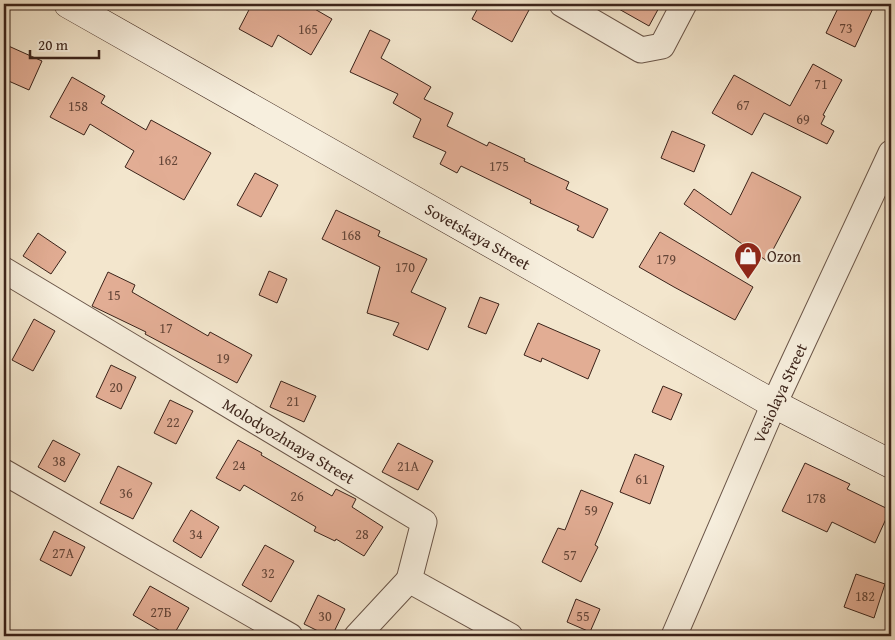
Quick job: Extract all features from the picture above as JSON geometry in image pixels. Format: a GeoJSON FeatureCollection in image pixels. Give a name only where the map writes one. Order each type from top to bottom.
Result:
{"type":"FeatureCollection","features":[{"type":"Feature","properties":{"kind":"main road","name":"Sovetskaya Street"},"geometry":{"type":"LineString","coordinates":[[68,4],[774,404],[891,464]]}},
{"type":"Feature","properties":{"kind":"street"},"geometry":{"type":"LineString","coordinates":[[562,4],[641,50],[662,46],[684,4]]}},
{"type":"Feature","properties":{"kind":"street","name":"Vesiolaya Street"},"geometry":{"type":"LineString","coordinates":[[674,636],[774,404],[891,153]]}},
{"type":"Feature","properties":{"kind":"street","name":"Molodyozhnaya Street"},"geometry":{"type":"LineString","coordinates":[[4,270],[424,522],[409,580]]}},
{"type":"Feature","properties":{"kind":"street"},"geometry":{"type":"LineString","coordinates":[[4,472],[290,636]]}},
{"type":"Feature","properties":{"kind":"street"},"geometry":{"type":"LineString","coordinates":[[357,636],[409,580],[510,636]]}},
{"type":"Feature","properties":{"kind":"building"},"geometry":{"type":"Polygon","coordinates":[[[252,4],[306,4],[332,19],[311,55],[278,35],[272,47],[239,29],[252,4]]]}},
{"type":"Feature","properties":{"kind":"building"},"geometry":{"type":"Polygon","coordinates":[[[480,4],[517,4],[529,10],[512,42],[472,19],[480,4]]]}},
{"type":"Feature","properties":{"kind":"building"},"geometry":{"type":"Polygon","coordinates":[[[610,4],[661,4],[649,26],[610,4]]]}},
{"type":"Feature","properties":{"kind":"building"},"geometry":{"type":"Polygon","coordinates":[[[840,4],[875,4],[855,47],[826,33],[840,4]]]}},
{"type":"Feature","properties":{"kind":"building"},"geometry":{"type":"Polygon","coordinates":[[[370,30],[390,40],[381,58],[431,87],[424,99],[453,113],[447,126],[487,146],[489,142],[525,159],[524,161],[569,182],[566,189],[608,209],[593,238],[577,230],[579,226],[530,203],[531,200],[461,166],[457,173],[440,164],[446,152],[413,137],[421,119],[393,103],[398,94],[350,72],[370,30]]]}},
{"type":"Feature","properties":{"kind":"building"},"geometry":{"type":"Polygon","coordinates":[[[4,44],[42,61],[29,90],[4,79],[4,44]]]}},
{"type":"Feature","properties":{"kind":"building"},"geometry":{"type":"Polygon","coordinates":[[[813,64],[842,80],[823,115],[825,116],[821,124],[834,131],[827,144],[764,113],[752,135],[712,113],[734,75],[790,106],[813,64]]]}},
{"type":"Feature","properties":{"kind":"building"},"geometry":{"type":"Polygon","coordinates":[[[72,77],[105,96],[101,103],[146,130],[151,120],[211,153],[184,200],[125,167],[134,151],[90,124],[84,135],[50,117],[72,77]]]}},
{"type":"Feature","properties":{"kind":"building"},"geometry":{"type":"Polygon","coordinates":[[[672,131],[705,145],[694,172],[661,158],[672,131]]]}},
{"type":"Feature","properties":{"kind":"building"},"geometry":{"type":"Polygon","coordinates":[[[752,172],[801,197],[767,261],[684,204],[694,189],[731,215],[752,172]]]}},
{"type":"Feature","properties":{"kind":"building"},"geometry":{"type":"Polygon","coordinates":[[[255,173],[278,185],[261,217],[237,205],[255,173]]]}},
{"type":"Feature","properties":{"kind":"building"},"geometry":{"type":"Polygon","coordinates":[[[336,210],[380,231],[378,236],[427,259],[411,292],[446,308],[428,350],[393,335],[399,323],[367,313],[380,267],[322,239],[336,210]]]}},
{"type":"Feature","properties":{"kind":"building"},"geometry":{"type":"Polygon","coordinates":[[[660,232],[753,287],[735,320],[639,267],[660,232]]]}},
{"type":"Feature","properties":{"kind":"building"},"geometry":{"type":"Polygon","coordinates":[[[38,233],[66,252],[51,274],[23,256],[38,233]]]}},
{"type":"Feature","properties":{"kind":"building"},"geometry":{"type":"Polygon","coordinates":[[[269,271],[287,279],[277,303],[259,295],[269,271]]]}},
{"type":"Feature","properties":{"kind":"building"},"geometry":{"type":"Polygon","coordinates":[[[108,272],[135,285],[132,292],[208,336],[210,332],[252,355],[237,383],[145,334],[146,332],[92,306],[108,272]]]}},
{"type":"Feature","properties":{"kind":"building"},"geometry":{"type":"Polygon","coordinates":[[[480,297],[499,304],[486,334],[468,327],[480,297]]]}},
{"type":"Feature","properties":{"kind":"building"},"geometry":{"type":"Polygon","coordinates":[[[34,319],[55,331],[33,371],[12,360],[34,319]]]}},
{"type":"Feature","properties":{"kind":"building"},"geometry":{"type":"Polygon","coordinates":[[[538,323],[600,350],[588,379],[542,358],[541,362],[524,355],[538,323]]]}},
{"type":"Feature","properties":{"kind":"building"},"geometry":{"type":"Polygon","coordinates":[[[111,365],[136,377],[121,409],[96,397],[111,365]]]}},
{"type":"Feature","properties":{"kind":"building"},"geometry":{"type":"Polygon","coordinates":[[[281,381],[316,396],[304,422],[270,407],[281,381]]]}},
{"type":"Feature","properties":{"kind":"building"},"geometry":{"type":"Polygon","coordinates":[[[663,386],[682,394],[671,420],[652,412],[663,386]]]}},
{"type":"Feature","properties":{"kind":"building"},"geometry":{"type":"Polygon","coordinates":[[[170,400],[193,411],[176,444],[154,433],[170,400]]]}},
{"type":"Feature","properties":{"kind":"building"},"geometry":{"type":"Polygon","coordinates":[[[53,440],[80,454],[65,482],[38,467],[53,440]]]}},
{"type":"Feature","properties":{"kind":"building"},"geometry":{"type":"Polygon","coordinates":[[[238,440],[332,496],[336,489],[356,499],[352,507],[383,527],[364,556],[336,539],[335,541],[314,531],[316,527],[244,485],[240,491],[216,478],[238,440]]]}},
{"type":"Feature","properties":{"kind":"building"},"geometry":{"type":"Polygon","coordinates":[[[398,443],[433,461],[418,490],[382,472],[398,443]]]}},
{"type":"Feature","properties":{"kind":"building"},"geometry":{"type":"Polygon","coordinates":[[[635,454],[664,466],[650,504],[620,492],[635,454]]]}},
{"type":"Feature","properties":{"kind":"building"},"geometry":{"type":"Polygon","coordinates":[[[805,463],[850,484],[847,489],[890,510],[875,543],[832,522],[827,532],[782,511],[805,463]]]}},
{"type":"Feature","properties":{"kind":"building"},"geometry":{"type":"Polygon","coordinates":[[[118,466],[152,483],[133,519],[100,503],[118,466]]]}},
{"type":"Feature","properties":{"kind":"building"},"geometry":{"type":"Polygon","coordinates":[[[581,490],[613,503],[595,545],[598,547],[581,582],[542,562],[558,528],[565,530],[581,490]]]}},
{"type":"Feature","properties":{"kind":"building"},"geometry":{"type":"Polygon","coordinates":[[[191,510],[219,527],[201,558],[173,541],[191,510]]]}},
{"type":"Feature","properties":{"kind":"building"},"geometry":{"type":"Polygon","coordinates":[[[54,531],[85,547],[71,576],[40,560],[54,531]]]}},
{"type":"Feature","properties":{"kind":"building"},"geometry":{"type":"Polygon","coordinates":[[[265,545],[294,561],[271,602],[242,585],[265,545]]]}},
{"type":"Feature","properties":{"kind":"building"},"geometry":{"type":"Polygon","coordinates":[[[856,574],[885,584],[874,618],[844,607],[856,574]]]}},
{"type":"Feature","properties":{"kind":"building"},"geometry":{"type":"Polygon","coordinates":[[[150,586],[189,608],[173,636],[169,636],[133,615],[150,586]]]}},
{"type":"Feature","properties":{"kind":"building"},"geometry":{"type":"Polygon","coordinates":[[[318,595],[345,609],[332,636],[328,636],[304,624],[318,595]]]}},
{"type":"Feature","properties":{"kind":"building"},"geometry":{"type":"Polygon","coordinates":[[[576,599],[600,609],[590,632],[567,622],[576,599]]]}},
{"type":"Feature","properties":{"kind":"place","name":"Ozon"},"geometry":{"type":"Point","coordinates":[748,280]}}]}
